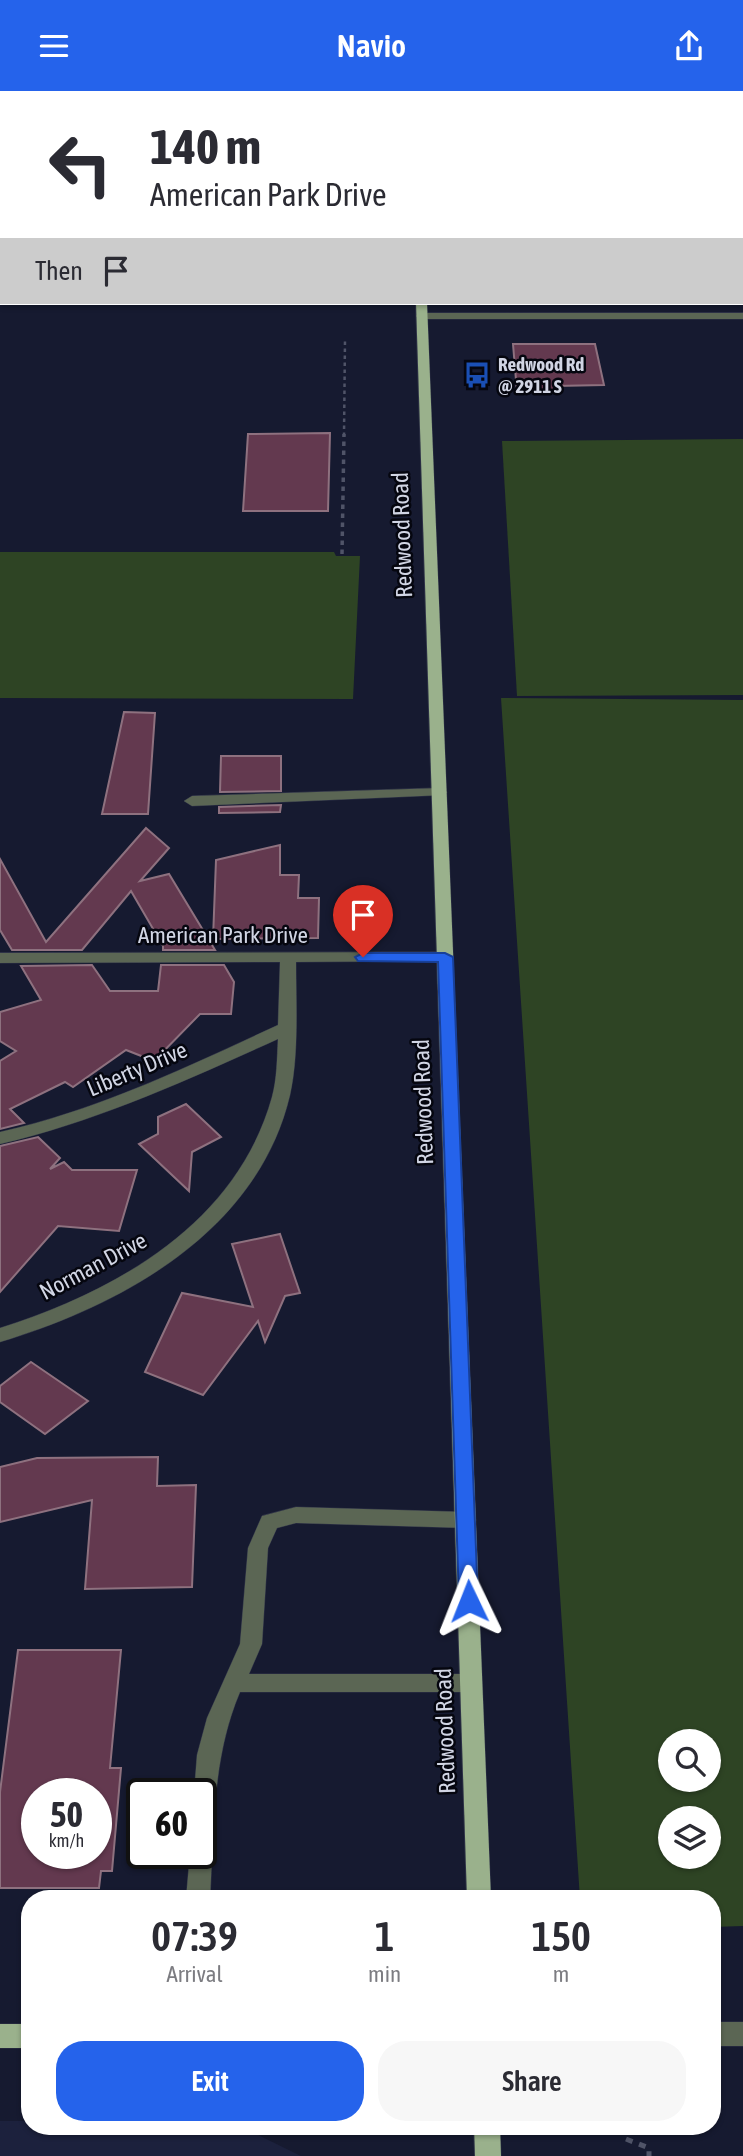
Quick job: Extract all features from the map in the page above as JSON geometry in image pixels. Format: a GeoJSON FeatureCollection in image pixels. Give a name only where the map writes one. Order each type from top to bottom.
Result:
{"type":"FeatureCollection","features":[{"type":"Feature","properties":{"kind":"main road","name":"Redwood Road"},"geometry":{"type":"LineString","coordinates":[[421,309],[479,1890]]}},
{"type":"Feature","properties":{"kind":"main road"},"geometry":{"type":"LineString","coordinates":[[0,2036],[21,2036]]}},
{"type":"Feature","properties":{"kind":"main road"},"geometry":{"type":"LineString","coordinates":[[487,2135],[488,2156]]}},
{"type":"Feature","properties":{"kind":"street"},"geometry":{"type":"LineString","coordinates":[[540,305],[541,316]]}},
{"type":"Feature","properties":{"kind":"street"},"geometry":{"type":"LineString","coordinates":[[421,309],[541,316],[743,316]]}},
{"type":"Feature","properties":{"kind":"street"},"geometry":{"type":"LineString","coordinates":[[192,801],[440,792]]}},
{"type":"Feature","properties":{"kind":"street","name":"American Park Drive"},"geometry":{"type":"LineString","coordinates":[[0,958],[445,957]]}},
{"type":"Feature","properties":{"kind":"street","name":"Norman Drive"},"geometry":{"type":"LineString","coordinates":[[0,1335],[67,1312],[136,1277],[181,1245],[219,1210],[249,1173],[268,1135],[282,1095],[288,958]]}},
{"type":"Feature","properties":{"kind":"street","name":"Liberty Drive"},"geometry":{"type":"LineString","coordinates":[[0,1138],[67,1122],[152,1091],[287,1027]]}},
{"type":"Feature","properties":{"kind":"street"},"geometry":{"type":"LineString","coordinates":[[199,1890],[208,1755],[232,1683],[251,1644],[258,1549],[269,1522],[296,1515],[466,1520]]}},
{"type":"Feature","properties":{"kind":"street"},"geometry":{"type":"LineString","coordinates":[[232,1683],[471,1683]]}},
{"type":"Feature","properties":{"kind":"street"},"geometry":{"type":"LineString","coordinates":[[721,2034],[743,2034]]}},
{"type":"Feature","properties":{"kind":"path"},"geometry":{"type":"LineString","coordinates":[[342,554],[345,340]]}},
{"type":"Feature","properties":{"kind":"path"},"geometry":{"type":"LineString","coordinates":[[626,2139],[649,2148],[649,2156]]}},
{"type":"Feature","properties":{"kind":"shaded area"},"geometry":{"type":"Polygon","coordinates":[[[0,2121],[21,2121],[21,2135],[258,2135],[301,2156],[0,2156],[0,2121]]]}},
{"type":"Feature","properties":{"kind":"green space"},"geometry":{"type":"Polygon","coordinates":[[[743,439],[743,695],[517,696],[502,441],[743,439]]]}},
{"type":"Feature","properties":{"kind":"green space"},"geometry":{"type":"Polygon","coordinates":[[[0,552],[334,552],[336,556],[360,556],[353,699],[0,698],[0,552]]]}},
{"type":"Feature","properties":{"kind":"green space"},"geometry":{"type":"Polygon","coordinates":[[[501,698],[743,700],[743,1926],[721,1927],[721,1890],[579,1890],[501,698]]]}},
{"type":"Feature","properties":{"kind":"building"},"geometry":{"type":"Polygon","coordinates":[[[513,344],[595,344],[604,385],[555,386],[555,392],[517,392],[513,344]]]}},
{"type":"Feature","properties":{"kind":"building"},"geometry":{"type":"Polygon","coordinates":[[[330,433],[328,511],[243,511],[248,434],[330,433]]]}},
{"type":"Feature","properties":{"kind":"building"},"geometry":{"type":"Polygon","coordinates":[[[124,712],[155,713],[148,814],[102,814],[124,712]]]}},
{"type":"Feature","properties":{"kind":"building"},"geometry":{"type":"Polygon","coordinates":[[[221,756],[281,756],[281,791],[220,792],[221,756]]]}},
{"type":"Feature","properties":{"kind":"building"},"geometry":{"type":"Polygon","coordinates":[[[281,805],[280,812],[219,813],[219,807],[281,805]]]}},
{"type":"Feature","properties":{"kind":"building"},"geometry":{"type":"Polygon","coordinates":[[[146,828],[169,848],[140,881],[169,874],[215,950],[163,950],[131,891],[82,950],[12,950],[0,930],[0,859],[46,942],[146,828]]]}},
{"type":"Feature","properties":{"kind":"building"},"geometry":{"type":"Polygon","coordinates":[[[280,845],[280,875],[299,875],[298,898],[319,898],[318,938],[213,939],[216,860],[280,845]]]}},
{"type":"Feature","properties":{"kind":"building"},"geometry":{"type":"Polygon","coordinates":[[[92,965],[110,991],[158,991],[161,965],[224,965],[234,982],[231,1014],[200,1014],[154,1061],[126,1050],[73,1087],[65,1082],[10,1109],[24,1123],[0,1129],[0,1061],[16,1051],[0,1041],[0,1012],[41,1000],[21,966],[92,965]]]}},
{"type":"Feature","properties":{"kind":"building"},"geometry":{"type":"Polygon","coordinates":[[[186,1104],[221,1137],[192,1152],[189,1191],[139,1144],[158,1134],[158,1117],[186,1104]]]}},
{"type":"Feature","properties":{"kind":"building"},"geometry":{"type":"Polygon","coordinates":[[[38,1137],[60,1158],[50,1169],[64,1162],[72,1170],[137,1170],[119,1231],[58,1226],[0,1292],[0,1146],[38,1137]]]}},
{"type":"Feature","properties":{"kind":"building"},"geometry":{"type":"Polygon","coordinates":[[[280,1234],[300,1293],[285,1296],[265,1342],[258,1321],[203,1395],[145,1372],[182,1293],[253,1307],[232,1244],[280,1234]]]}},
{"type":"Feature","properties":{"kind":"building"},"geometry":{"type":"Polygon","coordinates":[[[31,1362],[88,1401],[45,1434],[0,1402],[0,1386],[31,1362]]]}},
{"type":"Feature","properties":{"kind":"building"},"geometry":{"type":"Polygon","coordinates":[[[158,1457],[157,1486],[196,1485],[192,1587],[85,1589],[92,1500],[0,1522],[0,1467],[37,1458],[158,1457]]]}},
{"type":"Feature","properties":{"kind":"building"},"geometry":{"type":"Polygon","coordinates":[[[18,1650],[121,1650],[110,1768],[121,1768],[112,1871],[101,1871],[99,1888],[0,1888],[0,1792],[18,1650]]]}},
{"type":"Feature","properties":{"kind":"place","name":"Redwood Rd @ 2911 S"},"geometry":{"type":"Point","coordinates":[477,375]}},
{"type":"Feature","properties":{"kind":"route"},"geometry":{"type":"LineString","coordinates":[[363,957],[445,957],[469,1601]]}}]}
